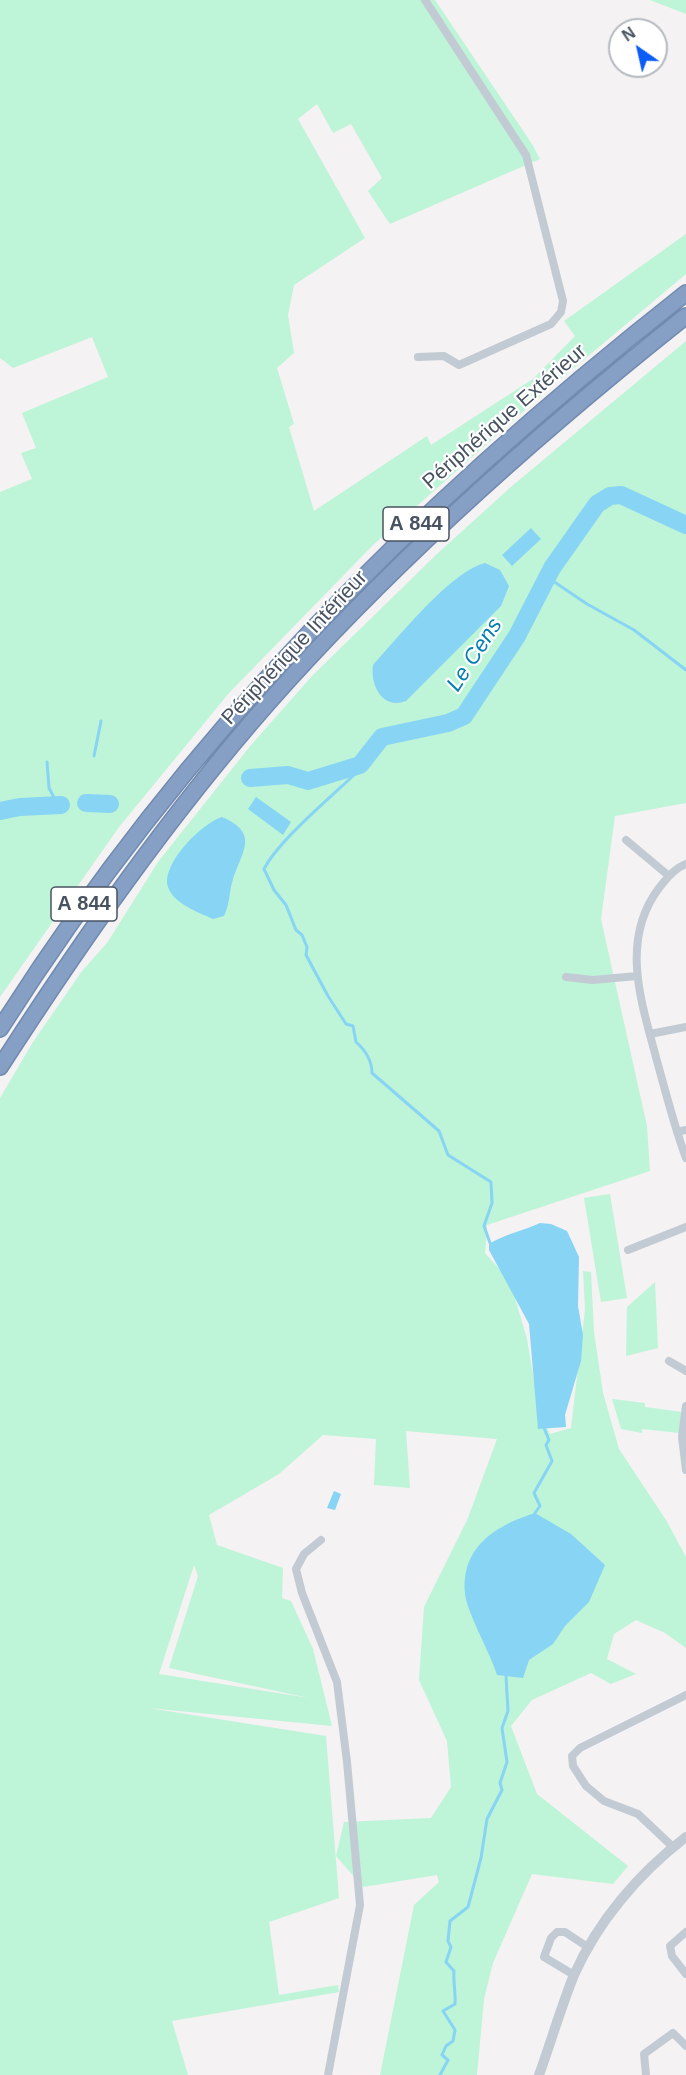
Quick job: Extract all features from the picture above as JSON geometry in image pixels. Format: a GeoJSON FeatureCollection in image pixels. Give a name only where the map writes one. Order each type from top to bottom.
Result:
{"type":"FeatureCollection","features":[{"type":"Feature","properties":{"kind":"highway","name":"Périphérique Extérieur"},"geometry":{"type":"LineString","coordinates":[[0,1029],[86,900],[142,825],[205,747],[280,661],[447,495],[547,407],[686,293]]}},
{"type":"Feature","properties":{"kind":"highway","name":"Périphérique Intérieur"},"geometry":{"type":"LineString","coordinates":[[0,1067],[101,915],[159,835],[276,695],[373,593],[466,506],[550,430],[686,316]]}},
{"type":"Feature","properties":{"kind":"street"},"geometry":{"type":"LineString","coordinates":[[418,357],[444,356],[459,365],[551,324],[561,312],[563,301],[531,167],[519,142],[425,0]]}},
{"type":"Feature","properties":{"kind":"street"},"geometry":{"type":"LineString","coordinates":[[626,840],[669,876]]}},
{"type":"Feature","properties":{"kind":"street"},"geometry":{"type":"LineString","coordinates":[[686,864],[669,876],[650,900],[642,921],[636,956],[639,996],[686,1158]]}},
{"type":"Feature","properties":{"kind":"street"},"geometry":{"type":"LineString","coordinates":[[566,977],[593,980],[637,976]]}},
{"type":"Feature","properties":{"kind":"street"},"geometry":{"type":"LineString","coordinates":[[650,1034],[686,1027]]}},
{"type":"Feature","properties":{"kind":"street"},"geometry":{"type":"LineString","coordinates":[[677,1132],[686,1130]]}},
{"type":"Feature","properties":{"kind":"street"},"geometry":{"type":"LineString","coordinates":[[628,1250],[686,1227]]}},
{"type":"Feature","properties":{"kind":"street"},"geometry":{"type":"LineString","coordinates":[[669,1361],[686,1371]]}},
{"type":"Feature","properties":{"kind":"street"},"geometry":{"type":"LineString","coordinates":[[686,1406],[682,1437],[686,1470]]}},
{"type":"Feature","properties":{"kind":"street"},"geometry":{"type":"LineString","coordinates":[[321,1540],[304,1554],[296,1569],[302,1593],[337,1682],[351,1796],[360,1905],[328,2075]]}},
{"type":"Feature","properties":{"kind":"street"},"geometry":{"type":"LineString","coordinates":[[673,1847],[638,1814],[604,1801],[586,1786],[573,1766],[573,1756],[580,1748],[686,1695]]}},
{"type":"Feature","properties":{"kind":"street"},"geometry":{"type":"LineString","coordinates":[[539,2075],[574,1976],[589,1948],[633,1886],[686,1837]]}},
{"type":"Feature","properties":{"kind":"street"},"geometry":{"type":"LineString","coordinates":[[574,1976],[549,1962],[544,1957],[544,1951],[557,1932],[565,1932],[589,1948]]}},
{"type":"Feature","properties":{"kind":"street"},"geometry":{"type":"LineString","coordinates":[[686,1932],[670,1946],[672,1956],[686,1974]]}},
{"type":"Feature","properties":{"kind":"street"},"geometry":{"type":"LineString","coordinates":[[646,2075],[644,2054],[667,2036],[673,2033],[678,2035],[686,2046]]}},
{"type":"Feature","properties":{"kind":"green space"},"geometry":{"type":"Polygon","coordinates":[[[0,0],[435,0],[532,144],[540,159],[390,224],[368,191],[382,178],[351,124],[333,133],[317,104],[298,119],[365,238],[294,285],[288,315],[294,353],[277,368],[294,424],[289,427],[314,511],[427,436],[431,445],[533,379],[575,336],[564,321],[686,234],[686,274],[544,393],[373,545],[229,693],[119,827],[0,997],[0,492],[32,479],[21,453],[36,448],[22,413],[108,377],[92,337],[13,368],[0,358],[0,0]]]}},
{"type":"Feature","properties":{"kind":"green space"},"geometry":{"type":"Polygon","coordinates":[[[650,0],[686,0],[686,14],[650,0]]]}},
{"type":"Feature","properties":{"kind":"green space"},"geometry":{"type":"Polygon","coordinates":[[[686,341],[686,803],[615,816],[601,919],[647,1126],[650,1171],[487,1225],[485,1253],[510,1281],[527,1339],[539,1411],[550,1434],[571,1428],[585,1309],[583,1271],[591,1272],[594,1332],[603,1393],[619,1449],[666,1520],[686,1557],[686,1648],[665,1633],[636,1620],[614,1634],[607,1659],[636,1674],[611,1684],[591,1673],[532,1700],[511,1726],[537,1794],[628,1866],[613,1884],[532,1874],[493,1963],[484,1999],[477,2075],[380,2075],[414,1905],[439,1882],[437,1875],[363,1887],[336,1856],[344,1822],[431,1818],[451,1787],[447,1741],[419,1680],[424,1607],[468,1518],[497,1439],[406,1431],[410,1488],[374,1485],[376,1439],[323,1435],[279,1474],[209,1515],[217,1545],[283,1568],[282,1598],[291,1601],[313,1649],[332,1726],[148,1708],[326,1736],[339,1898],[269,1922],[279,1995],[338,1985],[339,1992],[172,2021],[188,2075],[0,2075],[0,1098],[33,1042],[82,971],[107,943],[158,862],[251,745],[313,675],[438,553],[512,486],[686,341]],[[194,1565],[159,1674],[309,1698],[169,1668],[198,1576],[194,1565]]]}},
{"type":"Feature","properties":{"kind":"green space"},"geometry":{"type":"Polygon","coordinates":[[[610,1194],[627,1298],[601,1302],[584,1198],[610,1194]]]}},
{"type":"Feature","properties":{"kind":"green space"},"geometry":{"type":"Polygon","coordinates":[[[655,1282],[658,1348],[626,1356],[627,1307],[655,1282]]]}},
{"type":"Feature","properties":{"kind":"green space"},"geometry":{"type":"Polygon","coordinates":[[[612,1399],[645,1403],[645,1407],[682,1412],[679,1433],[642,1429],[642,1433],[621,1429],[612,1399]]]}},
{"type":"Feature","properties":{"kind":"water"},"geometry":{"type":"Polygon","coordinates":[[[531,528],[541,539],[512,566],[502,555],[531,528]]]}},
{"type":"Feature","properties":{"kind":"water"},"geometry":{"type":"Polygon","coordinates":[[[485,563],[500,570],[509,586],[501,606],[406,701],[398,703],[385,699],[376,688],[373,665],[441,592],[471,569],[485,563]]]}},
{"type":"Feature","properties":{"kind":"water"},"geometry":{"type":"Polygon","coordinates":[[[256,797],[291,822],[283,835],[248,809],[256,797]]]}},
{"type":"Feature","properties":{"kind":"water"},"geometry":{"type":"Polygon","coordinates":[[[222,817],[241,829],[245,843],[224,916],[213,919],[187,907],[175,898],[168,887],[167,878],[177,856],[194,836],[204,827],[222,817]]]}},
{"type":"Feature","properties":{"kind":"water"},"geometry":{"type":"Polygon","coordinates":[[[540,1223],[551,1224],[567,1231],[579,1257],[578,1306],[583,1335],[581,1361],[565,1415],[566,1427],[538,1429],[529,1324],[489,1250],[489,1244],[540,1223]]]}},
{"type":"Feature","properties":{"kind":"water"},"geometry":{"type":"Polygon","coordinates":[[[334,1491],[341,1494],[335,1510],[327,1508],[334,1491]]]}},
{"type":"Feature","properties":{"kind":"water"},"geometry":{"type":"Polygon","coordinates":[[[535,1513],[571,1534],[605,1565],[589,1602],[565,1626],[553,1644],[529,1660],[523,1678],[497,1675],[466,1601],[465,1577],[475,1550],[484,1540],[507,1524],[535,1513]]]}},
{"type":"Feature","properties":{"kind":"waterway","name":"Le Cens"},"geometry":{"type":"LineString","coordinates":[[250,778],[288,775],[308,781],[360,765],[382,737],[448,723],[464,716],[517,636],[552,568],[597,504],[610,496],[621,495],[686,525]]}},
{"type":"Feature","properties":{"kind":"waterway"},"geometry":{"type":"LineString","coordinates":[[547,577],[587,604],[634,630],[686,670]]}},
{"type":"Feature","properties":{"kind":"waterway"},"geometry":{"type":"LineString","coordinates":[[94,756],[101,721]]}},
{"type":"Feature","properties":{"kind":"waterway"},"geometry":{"type":"LineString","coordinates":[[47,762],[49,788],[58,805]]}},
{"type":"Feature","properties":{"kind":"waterway"},"geometry":{"type":"LineString","coordinates":[[360,765],[355,774],[281,845],[264,869],[274,890],[286,905],[296,930],[302,935],[307,947],[306,955],[328,996],[346,1024],[353,1026],[356,1042],[367,1056],[372,1073],[439,1131],[448,1155],[491,1182],[492,1203],[484,1226],[490,1243]]}},
{"type":"Feature","properties":{"kind":"waterway","name":"Le Cens"},"geometry":{"type":"LineString","coordinates":[[86,803],[110,804]]}},
{"type":"Feature","properties":{"kind":"waterway","name":"Le Cens"},"geometry":{"type":"LineString","coordinates":[[0,811],[20,807],[61,805]]}},
{"type":"Feature","properties":{"kind":"waterway"},"geometry":{"type":"LineString","coordinates":[[535,1513],[540,1506],[534,1493],[552,1461],[546,1445],[549,1440],[544,1428]]}},
{"type":"Feature","properties":{"kind":"waterway"},"geometry":{"type":"LineString","coordinates":[[440,2075],[448,2060],[442,2055],[446,2046],[453,2041],[455,2030],[443,2011],[455,2004],[454,1971],[446,1962],[451,1947],[448,1941],[450,1921],[468,1907],[481,1858],[487,1819],[502,1790],[500,1783],[507,1762],[502,1728],[508,1711],[506,1676]]}}]}
